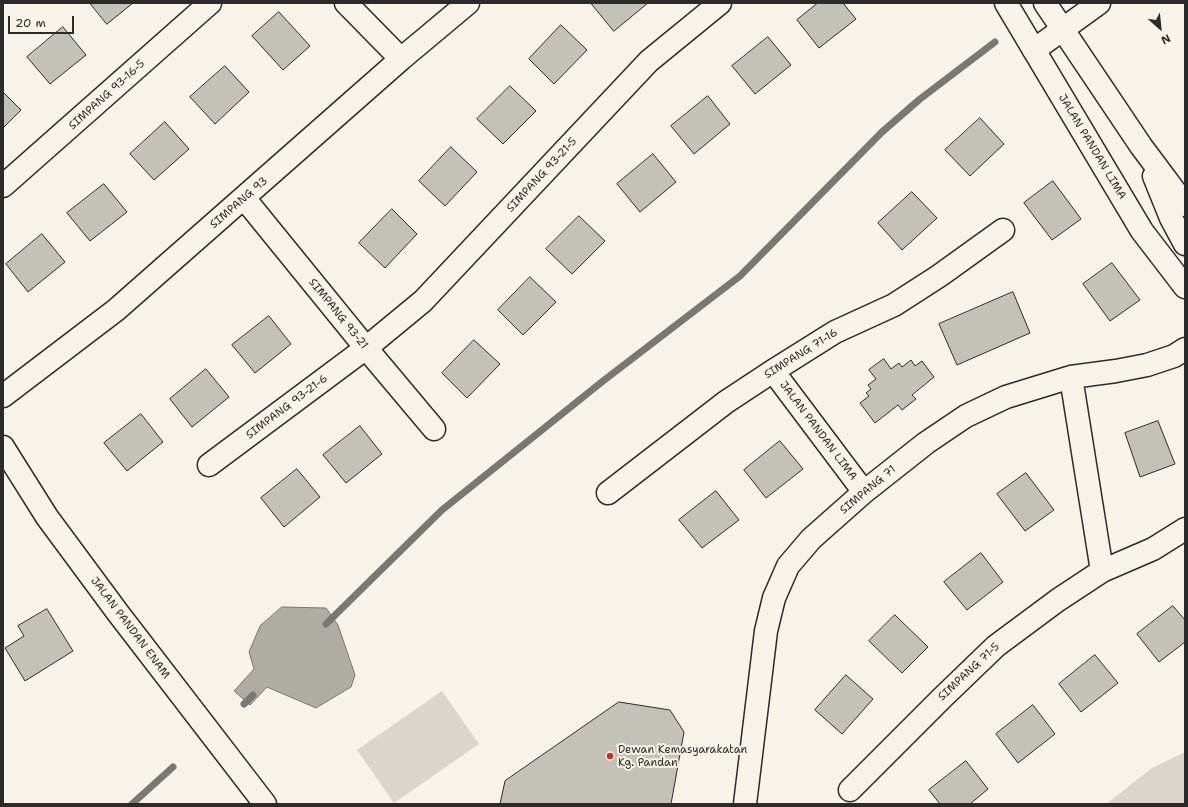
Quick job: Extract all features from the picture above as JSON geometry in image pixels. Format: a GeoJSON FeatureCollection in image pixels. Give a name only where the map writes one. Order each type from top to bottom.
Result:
{"type":"FeatureCollection","features":[{"type":"Feature","properties":{"kind":"street","name":"SIMPANG 93-16-5"},"geometry":{"type":"LineString","coordinates":[[3,186],[210,3]]}},
{"type":"Feature","properties":{"kind":"street"},"geometry":{"type":"LineString","coordinates":[[346,3],[401,59]]}},
{"type":"Feature","properties":{"kind":"street","name":"SIMPANG 93"},"geometry":{"type":"LineString","coordinates":[[3,396],[116,310],[401,59],[468,3]]}},
{"type":"Feature","properties":{"kind":"street","name":"SIMPANG 93-21-5"},"geometry":{"type":"LineString","coordinates":[[366,348],[423,301],[649,61],[720,3]]}},
{"type":"Feature","properties":{"kind":"street","name":"JALAN PANDAN LIMA"},"geometry":{"type":"LineString","coordinates":[[1006,3],[1142,231],[1185,287]]}},
{"type":"Feature","properties":{"kind":"street"},"geometry":{"type":"LineString","coordinates":[[1045,3],[1141,146],[1185,205]]}},
{"type":"Feature","properties":{"kind":"street"},"geometry":{"type":"LineString","coordinates":[[1034,50],[1099,3]]}},
{"type":"Feature","properties":{"kind":"street"},"geometry":{"type":"LineString","coordinates":[[1141,146],[1171,218],[1185,244]]}},
{"type":"Feature","properties":{"kind":"street","name":"SIMPANG 93-21"},"geometry":{"type":"LineString","coordinates":[[244,198],[434,429]]}},
{"type":"Feature","properties":{"kind":"street","name":"SIMPANG 71-16"},"geometry":{"type":"LineString","coordinates":[[608,493],[726,402],[835,332],[894,305],[939,276],[1003,230]]}},
{"type":"Feature","properties":{"kind":"street","name":"SIMPANG 93-21-6"},"geometry":{"type":"LineString","coordinates":[[209,465],[366,348]]}},
{"type":"Feature","properties":{"kind":"street","name":"SIMPANG 71"},"geometry":{"type":"LineString","coordinates":[[745,804],[766,631],[774,598],[788,566],[811,539],[864,492],[926,443],[966,416],[1006,397],[1071,377],[1147,365],[1174,356],[1185,349]]}},
{"type":"Feature","properties":{"kind":"street","name":"JALAN PANDAN LIMA"},"geometry":{"type":"LineString","coordinates":[[773,371],[864,492]]}},
{"type":"Feature","properties":{"kind":"street"},"geometry":{"type":"LineString","coordinates":[[1071,377],[1102,571]]}},
{"type":"Feature","properties":{"kind":"street","name":"JALAN PANDAN ENAM"},"geometry":{"type":"LineString","coordinates":[[3,447],[47,517],[118,613],[265,804]]}},
{"type":"Feature","properties":{"kind":"street","name":"SIMPANG 71-5"},"geometry":{"type":"LineString","coordinates":[[850,790],[996,646],[1058,600],[1102,571],[1153,548],[1185,529]]}},
{"type":"Feature","properties":{"kind":"shaded area"},"geometry":{"type":"Polygon","coordinates":[[[282,607],[326,608],[338,625],[355,675],[351,687],[316,708],[267,687],[250,705],[234,691],[254,669],[249,652],[260,626],[282,607]]]}},
{"type":"Feature","properties":{"kind":"shaded area"},"geometry":{"type":"Polygon","coordinates":[[[442,691],[479,744],[394,803],[357,750],[442,691]]]}},
{"type":"Feature","properties":{"kind":"shaded area"},"geometry":{"type":"Polygon","coordinates":[[[1185,752],[1185,804],[1106,804],[1152,768],[1185,752]]]}},
{"type":"Feature","properties":{"kind":"building"},"geometry":{"type":"Polygon","coordinates":[[[90,3],[133,3],[107,24],[90,3]]]}},
{"type":"Feature","properties":{"kind":"building"},"geometry":{"type":"Polygon","coordinates":[[[591,3],[648,3],[614,31],[591,3]]]}},
{"type":"Feature","properties":{"kind":"building"},"geometry":{"type":"Polygon","coordinates":[[[818,3],[843,3],[856,19],[819,48],[797,20],[818,3]]]}},
{"type":"Feature","properties":{"kind":"building"},"geometry":{"type":"Polygon","coordinates":[[[279,12],[310,46],[283,70],[252,36],[279,12]]]}},
{"type":"Feature","properties":{"kind":"building"},"geometry":{"type":"Polygon","coordinates":[[[561,25],[587,50],[554,84],[529,59],[561,25]]]}},
{"type":"Feature","properties":{"kind":"building"},"geometry":{"type":"Polygon","coordinates":[[[63,27],[86,55],[50,84],[27,57],[63,27]]]}},
{"type":"Feature","properties":{"kind":"building"},"geometry":{"type":"Polygon","coordinates":[[[768,37],[791,65],[755,94],[732,66],[768,37]]]}},
{"type":"Feature","properties":{"kind":"building"},"geometry":{"type":"Polygon","coordinates":[[[225,66],[249,92],[215,124],[190,97],[225,66]]]}},
{"type":"Feature","properties":{"kind":"building"},"geometry":{"type":"Polygon","coordinates":[[[510,86],[536,111],[503,144],[477,119],[510,86]]]}},
{"type":"Feature","properties":{"kind":"building"},"geometry":{"type":"Polygon","coordinates":[[[3,92],[21,110],[3,128],[3,92]]]}},
{"type":"Feature","properties":{"kind":"building"},"geometry":{"type":"Polygon","coordinates":[[[708,96],[730,124],[694,154],[671,126],[708,96]]]}},
{"type":"Feature","properties":{"kind":"building"},"geometry":{"type":"Polygon","coordinates":[[[980,118],[1004,144],[970,176],[945,150],[980,118]]]}},
{"type":"Feature","properties":{"kind":"building"},"geometry":{"type":"Polygon","coordinates":[[[165,122],[189,149],[154,180],[130,154],[165,122]]]}},
{"type":"Feature","properties":{"kind":"building"},"geometry":{"type":"Polygon","coordinates":[[[451,147],[477,172],[445,206],[419,181],[451,147]]]}},
{"type":"Feature","properties":{"kind":"building"},"geometry":{"type":"Polygon","coordinates":[[[653,154],[676,182],[640,212],[617,184],[653,154]]]}},
{"type":"Feature","properties":{"kind":"building"},"geometry":{"type":"Polygon","coordinates":[[[1053,181],[1081,219],[1052,240],[1024,203],[1053,181]]]}},
{"type":"Feature","properties":{"kind":"building"},"geometry":{"type":"Polygon","coordinates":[[[104,184],[127,212],[90,241],[67,213],[104,184]]]}},
{"type":"Feature","properties":{"kind":"building"},"geometry":{"type":"Polygon","coordinates":[[[912,192],[937,218],[902,250],[878,223],[912,192]]]}},
{"type":"Feature","properties":{"kind":"building"},"geometry":{"type":"Polygon","coordinates":[[[392,209],[417,234],[385,268],[359,243],[392,209]]]}},
{"type":"Feature","properties":{"kind":"building"},"geometry":{"type":"Polygon","coordinates":[[[579,216],[605,241],[572,274],[546,249],[579,216]]]}},
{"type":"Feature","properties":{"kind":"building"},"geometry":{"type":"Polygon","coordinates":[[[42,234],[65,262],[28,292],[6,264],[42,234]]]}},
{"type":"Feature","properties":{"kind":"building"},"geometry":{"type":"Polygon","coordinates":[[[1112,263],[1140,300],[1110,321],[1083,284],[1112,263]]]}},
{"type":"Feature","properties":{"kind":"building"},"geometry":{"type":"Polygon","coordinates":[[[530,277],[556,302],[523,335],[498,310],[530,277]]]}},
{"type":"Feature","properties":{"kind":"building"},"geometry":{"type":"Polygon","coordinates":[[[1013,292],[1030,333],[957,365],[939,324],[1013,292]]]}},
{"type":"Feature","properties":{"kind":"building"},"geometry":{"type":"Polygon","coordinates":[[[269,316],[291,344],[255,373],[232,345],[269,316]]]}},
{"type":"Feature","properties":{"kind":"building"},"geometry":{"type":"Polygon","coordinates":[[[474,340],[500,364],[467,398],[442,373],[474,340]]]}},
{"type":"Feature","properties":{"kind":"building"},"geometry":{"type":"Polygon","coordinates":[[[884,359],[891,369],[899,363],[902,367],[911,360],[915,366],[922,361],[934,377],[912,395],[916,399],[902,410],[898,405],[875,423],[860,403],[869,396],[866,393],[871,389],[868,385],[876,379],[869,370],[884,359]]]}},
{"type":"Feature","properties":{"kind":"building"},"geometry":{"type":"Polygon","coordinates":[[[206,369],[229,397],[192,427],[170,399],[206,369]]]}},
{"type":"Feature","properties":{"kind":"building"},"geometry":{"type":"Polygon","coordinates":[[[141,414],[163,442],[127,471],[104,443],[141,414]]]}},
{"type":"Feature","properties":{"kind":"building"},"geometry":{"type":"Polygon","coordinates":[[[1158,421],[1175,464],[1140,477],[1125,433],[1158,421]]]}},
{"type":"Feature","properties":{"kind":"building"},"geometry":{"type":"Polygon","coordinates":[[[360,426],[382,454],[346,483],[323,455],[360,426]]]}},
{"type":"Feature","properties":{"kind":"building"},"geometry":{"type":"Polygon","coordinates":[[[780,441],[803,469],[766,498],[744,470],[780,441]]]}},
{"type":"Feature","properties":{"kind":"building"},"geometry":{"type":"Polygon","coordinates":[[[297,469],[320,497],[284,527],[261,498],[297,469]]]}},
{"type":"Feature","properties":{"kind":"building"},"geometry":{"type":"Polygon","coordinates":[[[1026,473],[1054,510],[1025,531],[997,494],[1026,473]]]}},
{"type":"Feature","properties":{"kind":"building"},"geometry":{"type":"Polygon","coordinates":[[[716,491],[739,520],[702,548],[679,520],[716,491]]]}},
{"type":"Feature","properties":{"kind":"building"},"geometry":{"type":"Polygon","coordinates":[[[981,553],[1003,582],[967,610],[944,582],[981,553]]]}},
{"type":"Feature","properties":{"kind":"building"},"geometry":{"type":"Polygon","coordinates":[[[1173,606],[1185,620],[1185,642],[1159,662],[1137,634],[1173,606]]]}},
{"type":"Feature","properties":{"kind":"building"},"geometry":{"type":"Polygon","coordinates":[[[47,609],[73,651],[25,681],[5,648],[24,636],[18,626],[47,609]]]}},
{"type":"Feature","properties":{"kind":"building"},"geometry":{"type":"Polygon","coordinates":[[[895,615],[928,647],[902,673],[869,641],[895,615]]]}},
{"type":"Feature","properties":{"kind":"building"},"geometry":{"type":"Polygon","coordinates":[[[1095,655],[1118,683],[1081,712],[1059,684],[1095,655]]]}},
{"type":"Feature","properties":{"kind":"building"},"geometry":{"type":"Polygon","coordinates":[[[846,675],[873,699],[842,734],[815,710],[846,675]]]}},
{"type":"Feature","properties":{"kind":"building","name":"Dewan Kemasyarakatan Kg. Pandan"},"geometry":{"type":"Polygon","coordinates":[[[619,702],[670,710],[684,732],[671,804],[500,804],[505,781],[619,702]]]}},
{"type":"Feature","properties":{"kind":"building"},"geometry":{"type":"Polygon","coordinates":[[[1033,705],[1055,734],[1018,763],[996,734],[1033,705]]]}},
{"type":"Feature","properties":{"kind":"building"},"geometry":{"type":"Polygon","coordinates":[[[966,761],[988,789],[970,804],[940,804],[929,790],[966,761]]]}},
{"type":"Feature","properties":{"kind":"waterway"},"geometry":{"type":"LineString","coordinates":[[326,624],[442,510],[603,381],[740,276],[882,132],[920,99],[995,42]]}},
{"type":"Feature","properties":{"kind":"waterway"},"geometry":{"type":"LineString","coordinates":[[244,704],[253,695]]}},
{"type":"Feature","properties":{"kind":"waterway"},"geometry":{"type":"LineString","coordinates":[[132,804],[173,767]]}},
{"type":"Feature","properties":{"kind":"place","name":"Dewan Kemasyarakatan Kg. Pandan"},"geometry":{"type":"Point","coordinates":[610,756]}}]}
